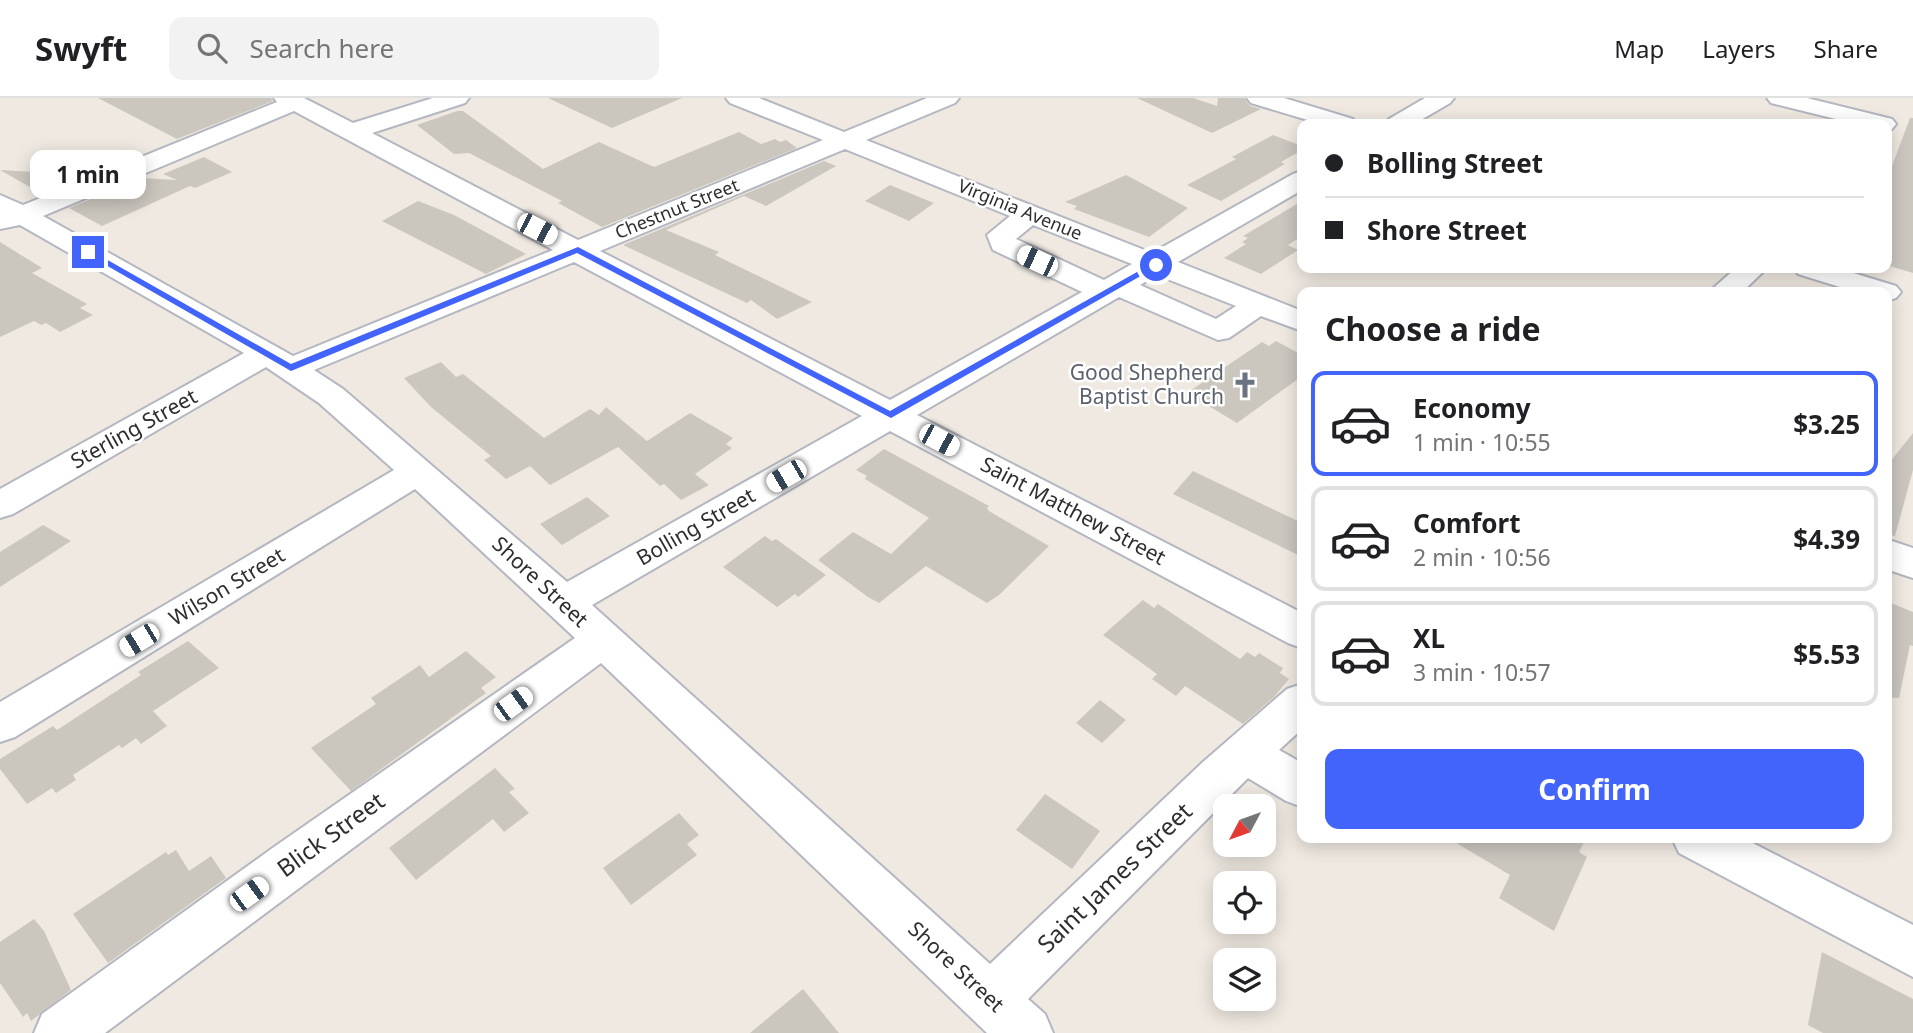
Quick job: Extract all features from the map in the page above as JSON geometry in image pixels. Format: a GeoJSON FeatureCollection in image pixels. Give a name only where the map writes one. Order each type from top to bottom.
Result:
{"type":"FeatureCollection","features":[{"type":"Feature","properties":{"kind":"street"},"geometry":{"type":"LineString","coordinates":[[350,132],[457,98]]}},
{"type":"Feature","properties":{"kind":"street","name":"Virginia Avenue"},"geometry":{"type":"LineString","coordinates":[[738,98],[1297,320]]}},
{"type":"Feature","properties":{"kind":"street","name":"Chestnut Street"},"geometry":{"type":"LineString","coordinates":[[279,360],[578,250],[947,98]]}},
{"type":"Feature","properties":{"kind":"street"},"geometry":{"type":"LineString","coordinates":[[1259,98],[1328,119]]}},
{"type":"Feature","properties":{"kind":"street"},"geometry":{"type":"LineString","coordinates":[[1406,119],[1442,98]]}},
{"type":"Feature","properties":{"kind":"street"},"geometry":{"type":"LineString","coordinates":[[1779,98],[1852,119]]}},
{"type":"Feature","properties":{"kind":"street"},"geometry":{"type":"LineString","coordinates":[[7,214],[290,100]]}},
{"type":"Feature","properties":{"kind":"street","name":"Saint Matthew Street"},"geometry":{"type":"LineString","coordinates":[[290,100],[1297,629]]}},
{"type":"Feature","properties":{"kind":"street","name":"Bolling Street"},"geometry":{"type":"LineString","coordinates":[[563,603],[1297,182]]}},
{"type":"Feature","properties":{"kind":"street","name":"Shore Street"},"geometry":{"type":"LineString","coordinates":[[7,214],[279,360],[331,396],[493,537],[1026,1033]]}},
{"type":"Feature","properties":{"kind":"street"},"geometry":{"type":"LineString","coordinates":[[1030,214],[1002,235],[1003,244],[1218,331],[1258,305]]}},
{"type":"Feature","properties":{"kind":"street"},"geometry":{"type":"LineString","coordinates":[[1730,287],[1747,273]]}},
{"type":"Feature","properties":{"kind":"street"},"geometry":{"type":"LineString","coordinates":[[1824,273],[1870,287]]}},
{"type":"Feature","properties":{"kind":"street"},"geometry":{"type":"LineString","coordinates":[[1892,294],[1913,301]]}},
{"type":"Feature","properties":{"kind":"street","name":"Sterling Street"},"geometry":{"type":"LineString","coordinates":[[0,505],[279,360]]}},
{"type":"Feature","properties":{"kind":"street","name":"Wilson Street"},"geometry":{"type":"LineString","coordinates":[[0,724],[417,472]]}},
{"type":"Feature","properties":{"kind":"street"},"geometry":{"type":"LineString","coordinates":[[1892,555],[1913,564]]}},
{"type":"Feature","properties":{"kind":"street","name":"Blick Street"},"geometry":{"type":"LineString","coordinates":[[61,1033],[302,855],[602,640]]}},
{"type":"Feature","properties":{"kind":"street","name":"Saint James Street"},"geometry":{"type":"LineString","coordinates":[[990,999],[1245,753],[1297,706]]}},
{"type":"Feature","properties":{"kind":"street"},"geometry":{"type":"LineString","coordinates":[[1245,753],[1297,784]]}},
{"type":"Feature","properties":{"kind":"street"},"geometry":{"type":"LineString","coordinates":[[1706,843],[1913,952]]}},
{"type":"Feature","properties":{"kind":"building"},"geometry":{"type":"Polygon","coordinates":[[[98,98],[271,98],[273,101],[177,139],[98,98]]]}},
{"type":"Feature","properties":{"kind":"building"},"geometry":{"type":"Polygon","coordinates":[[[548,98],[682,98],[612,128],[548,98]]]}},
{"type":"Feature","properties":{"kind":"building"},"geometry":{"type":"Polygon","coordinates":[[[1137,98],[1193,98],[1217,106],[1218,98],[1244,98],[1250,106],[1261,109],[1212,133],[1137,98]]]}},
{"type":"Feature","properties":{"kind":"building"},"geometry":{"type":"Polygon","coordinates":[[[463,111],[543,169],[599,142],[654,167],[739,132],[761,144],[775,139],[780,142],[786,140],[797,148],[602,227],[558,203],[562,201],[469,153],[454,154],[417,125],[463,111]]]}},
{"type":"Feature","properties":{"kind":"building"},"geometry":{"type":"Polygon","coordinates":[[[1910,118],[1913,118],[1913,273],[1892,267],[1892,166],[1910,118]]]}},
{"type":"Feature","properties":{"kind":"building"},"geometry":{"type":"Polygon","coordinates":[[[1273,135],[1297,144],[1297,153],[1281,162],[1285,164],[1221,201],[1187,185],[1236,159],[1232,157],[1273,135]]]}},
{"type":"Feature","properties":{"kind":"building"},"geometry":{"type":"Polygon","coordinates":[[[204,157],[232,172],[195,188],[190,186],[102,226],[69,208],[141,178],[177,180],[163,174],[204,157]]]}},
{"type":"Feature","properties":{"kind":"building"},"geometry":{"type":"Polygon","coordinates":[[[824,161],[836,166],[766,206],[744,196],[666,230],[719,252],[715,255],[812,302],[777,319],[751,300],[747,303],[623,245],[824,161]]]}},
{"type":"Feature","properties":{"kind":"building"},"geometry":{"type":"Polygon","coordinates":[[[0,170],[89,175],[42,194],[0,170]]]}},
{"type":"Feature","properties":{"kind":"building"},"geometry":{"type":"Polygon","coordinates":[[[1126,175],[1188,208],[1149,237],[1074,209],[1077,206],[1065,202],[1126,175]]]}},
{"type":"Feature","properties":{"kind":"building"},"geometry":{"type":"Polygon","coordinates":[[[890,185],[934,203],[909,221],[865,201],[890,185]]]}},
{"type":"Feature","properties":{"kind":"building"},"geometry":{"type":"Polygon","coordinates":[[[418,201],[454,215],[526,254],[486,274],[382,221],[418,201]]]}},
{"type":"Feature","properties":{"kind":"building"},"geometry":{"type":"Polygon","coordinates":[[[1297,204],[1297,239],[1288,245],[1297,251],[1261,274],[1224,258],[1246,244],[1242,242],[1248,238],[1243,236],[1297,204]]]}},
{"type":"Feature","properties":{"kind":"building"},"geometry":{"type":"Polygon","coordinates":[[[0,242],[42,268],[32,273],[87,304],[80,308],[93,315],[60,332],[46,323],[41,325],[34,321],[0,337],[0,242]]]}},
{"type":"Feature","properties":{"kind":"building","name":"Good Shepherd Baptist Church"},"geometry":{"type":"Polygon","coordinates":[[[1276,341],[1297,352],[1297,380],[1237,423],[1187,393],[1262,342],[1269,346],[1276,341]]]}},
{"type":"Feature","properties":{"kind":"building"},"geometry":{"type":"Polygon","coordinates":[[[441,362],[456,377],[463,374],[544,438],[590,409],[599,415],[606,407],[647,441],[690,413],[733,438],[726,444],[732,448],[695,474],[709,485],[681,500],[664,484],[660,486],[618,447],[550,485],[530,466],[506,479],[484,460],[491,456],[431,407],[404,378],[441,362]]]}},
{"type":"Feature","properties":{"kind":"building"},"geometry":{"type":"Polygon","coordinates":[[[1913,433],[1913,470],[1895,536],[1892,536],[1892,459],[1913,433]]]}},
{"type":"Feature","properties":{"kind":"building"},"geometry":{"type":"Polygon","coordinates":[[[884,449],[989,506],[989,511],[1049,546],[999,595],[987,603],[926,566],[879,603],[868,597],[818,560],[853,532],[891,554],[929,518],[865,479],[867,476],[856,470],[884,449]]]}},
{"type":"Feature","properties":{"kind":"building"},"geometry":{"type":"Polygon","coordinates":[[[1193,471],[1297,521],[1297,555],[1173,494],[1193,471]]]}},
{"type":"Feature","properties":{"kind":"building"},"geometry":{"type":"Polygon","coordinates":[[[587,497],[610,516],[562,545],[540,524],[587,497]]]}},
{"type":"Feature","properties":{"kind":"building"},"geometry":{"type":"Polygon","coordinates":[[[43,525],[71,541],[0,587],[0,552],[43,525]]]}},
{"type":"Feature","properties":{"kind":"building"},"geometry":{"type":"Polygon","coordinates":[[[765,536],[772,541],[776,539],[826,575],[798,597],[795,594],[777,607],[723,567],[765,536]]]}},
{"type":"Feature","properties":{"kind":"building"},"geometry":{"type":"Polygon","coordinates":[[[1143,600],[1154,608],[1158,604],[1240,659],[1247,652],[1255,657],[1259,653],[1283,668],[1280,673],[1289,679],[1274,697],[1243,724],[1185,686],[1176,696],[1152,679],[1157,674],[1103,635],[1143,600]]]}},
{"type":"Feature","properties":{"kind":"building"},"geometry":{"type":"Polygon","coordinates":[[[1892,603],[1913,612],[1913,646],[1910,645],[1899,698],[1892,697],[1892,603]]]}},
{"type":"Feature","properties":{"kind":"building"},"geometry":{"type":"Polygon","coordinates":[[[188,641],[219,668],[153,711],[167,726],[141,744],[136,738],[122,748],[119,745],[73,775],[76,780],[56,793],[52,788],[27,804],[0,769],[0,759],[53,726],[57,730],[141,675],[138,672],[188,641]]]}},
{"type":"Feature","properties":{"kind":"building"},"geometry":{"type":"Polygon","coordinates":[[[466,651],[496,677],[481,688],[486,693],[351,791],[311,748],[376,704],[371,698],[420,665],[429,677],[466,651]]]}},
{"type":"Feature","properties":{"kind":"building"},"geometry":{"type":"Polygon","coordinates":[[[1100,700],[1126,720],[1102,743],[1076,723],[1100,700]]]}},
{"type":"Feature","properties":{"kind":"building"},"geometry":{"type":"Polygon","coordinates":[[[495,768],[515,789],[509,792],[529,813],[504,832],[493,819],[416,880],[389,848],[495,768]]]}},
{"type":"Feature","properties":{"kind":"building"},"geometry":{"type":"Polygon","coordinates":[[[1045,794],[1100,831],[1072,869],[1016,830],[1045,794]]]}},
{"type":"Feature","properties":{"kind":"building"},"geometry":{"type":"Polygon","coordinates":[[[679,813],[699,835],[687,844],[697,855],[631,905],[603,868],[679,813]]]}},
{"type":"Feature","properties":{"kind":"building"},"geometry":{"type":"Polygon","coordinates":[[[1456,843],[1584,843],[1579,852],[1587,857],[1554,931],[1499,898],[1510,875],[1456,843]]]}},
{"type":"Feature","properties":{"kind":"building"},"geometry":{"type":"Polygon","coordinates":[[[176,850],[189,871],[211,856],[226,878],[108,963],[73,914],[166,852],[168,855],[176,850]]]}},
{"type":"Feature","properties":{"kind":"building"},"geometry":{"type":"Polygon","coordinates":[[[34,919],[44,931],[71,990],[31,1021],[27,1013],[23,1017],[0,983],[0,942],[34,919]]]}},
{"type":"Feature","properties":{"kind":"building"},"geometry":{"type":"Polygon","coordinates":[[[1822,952],[1913,999],[1913,1033],[1823,1033],[1808,1025],[1822,952]]]}},
{"type":"Feature","properties":{"kind":"building"},"geometry":{"type":"Polygon","coordinates":[[[803,989],[839,1033],[750,1033],[803,989]]]}},
{"type":"Feature","properties":{"kind":"place","name":"Good Shepherd Baptist Church"},"geometry":{"type":"Point","coordinates":[1245,385]}},
{"type":"Feature","properties":{"kind":"route"},"geometry":{"type":"LineString","coordinates":[[88,252],[291,368],[578,250],[891,415],[1156,265]]}}]}
